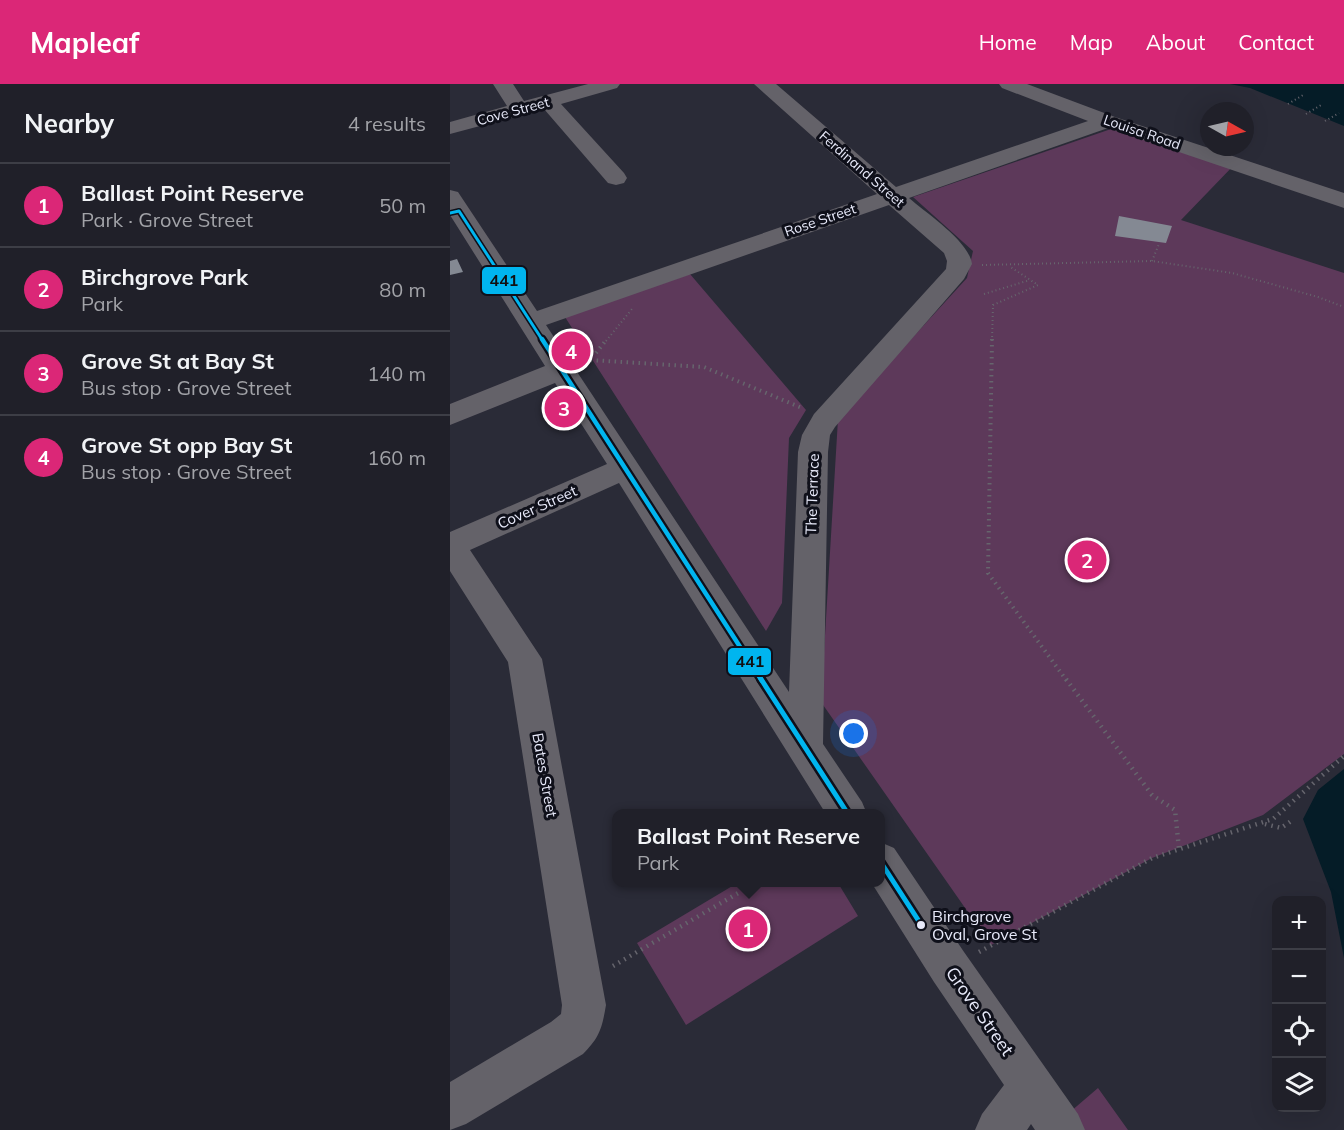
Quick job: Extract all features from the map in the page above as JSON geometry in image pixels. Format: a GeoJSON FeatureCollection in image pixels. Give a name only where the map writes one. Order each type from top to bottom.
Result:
{"type":"FeatureCollection","features":[{"type":"Feature","properties":{"kind":"street"},"geometry":{"type":"LineString","coordinates":[[503,84],[519,110]]}},
{"type":"Feature","properties":{"kind":"street","name":"Cove Street"},"geometry":{"type":"LineString","coordinates":[[450,128],[610,84]]}},
{"type":"Feature","properties":{"kind":"street","name":"Ferdinand Street"},"geometry":{"type":"LineString","coordinates":[[764,84],[892,196],[960,260]]}},
{"type":"Feature","properties":{"kind":"street","name":"Louisa Road"},"geometry":{"type":"LineString","coordinates":[[1009,84],[1108,121],[1344,201]]}},
{"type":"Feature","properties":{"kind":"street"},"geometry":{"type":"LineString","coordinates":[[548,101],[616,178]]}},
{"type":"Feature","properties":{"kind":"street","name":"Rose Street"},"geometry":{"type":"LineString","coordinates":[[532,321],[1108,121]]}},
{"type":"Feature","properties":{"kind":"street"},"geometry":{"type":"LineString","coordinates":[[453,207],[532,321],[571,361],[625,468],[845,809]]}},
{"type":"Feature","properties":{"kind":"street","name":"The Terrace"},"geometry":{"type":"LineString","coordinates":[[805,749],[813,452],[816,435],[824,421],[956,274],[960,260]]}},
{"type":"Feature","properties":{"kind":"street"},"geometry":{"type":"LineString","coordinates":[[450,415],[571,361]]}},
{"type":"Feature","properties":{"kind":"street","name":"Cover Street"},"geometry":{"type":"LineString","coordinates":[[450,545],[625,468]]}},
{"type":"Feature","properties":{"kind":"street","name":"Bates Street"},"geometry":{"type":"LineString","coordinates":[[450,545],[525,659],[581,1005]]}},
{"type":"Feature","properties":{"kind":"street","name":"Grove Street"},"geometry":{"type":"LineString","coordinates":[[885,869],[949,967],[1062,1130]]}},
{"type":"Feature","properties":{"kind":"street"},"geometry":{"type":"LineString","coordinates":[[450,1108],[567,1038],[581,1005]]}},
{"type":"Feature","properties":{"kind":"street"},"geometry":{"type":"LineString","coordinates":[[998,1130],[1032,1086]]}},
{"type":"Feature","properties":{"kind":"path"},"geometry":{"type":"LineString","coordinates":[[1288,104],[1303,95]]}},
{"type":"Feature","properties":{"kind":"path"},"geometry":{"type":"LineString","coordinates":[[1306,114],[1321,105]]}},
{"type":"Feature","properties":{"kind":"path"},"geometry":{"type":"LineString","coordinates":[[1325,121],[1340,113]]}},
{"type":"Feature","properties":{"kind":"path"},"geometry":{"type":"LineString","coordinates":[[1152,261],[1159,244]]}},
{"type":"Feature","properties":{"kind":"path"},"geometry":{"type":"LineString","coordinates":[[960,260],[1010,266],[1152,261],[1232,273],[1318,297],[1344,307]]}},
{"type":"Feature","properties":{"kind":"path"},"geometry":{"type":"LineString","coordinates":[[1010,266],[1038,285],[993,304],[988,573],[1152,795],[1175,810],[1179,849]]}},
{"type":"Feature","properties":{"kind":"path"},"geometry":{"type":"LineString","coordinates":[[984,294],[1030,280]]}},
{"type":"Feature","properties":{"kind":"path"},"geometry":{"type":"LineString","coordinates":[[571,361],[596,353],[639,301]]}},
{"type":"Feature","properties":{"kind":"path"},"geometry":{"type":"LineString","coordinates":[[596,353],[596,360]]}},
{"type":"Feature","properties":{"kind":"path"},"geometry":{"type":"LineString","coordinates":[[571,361],[596,360],[704,367],[806,410],[824,421]]}},
{"type":"Feature","properties":{"kind":"path"},"geometry":{"type":"LineString","coordinates":[[949,967],[1152,858],[1264,824],[1273,819],[1344,756]]}},
{"type":"Feature","properties":{"kind":"path"},"geometry":{"type":"LineString","coordinates":[[1264,824],[1281,828],[1294,819]]}},
{"type":"Feature","properties":{"kind":"path"},"geometry":{"type":"LineString","coordinates":[[581,1005],[750,887]]}},
{"type":"Feature","properties":{"kind":"shaded area"},"geometry":{"type":"Polygon","coordinates":[[[1111,129],[1200,156],[1235,164],[1181,220],[1344,273],[1344,754],[1263,815],[1152,858],[991,945],[821,702],[838,419],[967,278],[973,251],[913,197],[1111,129]]]}},
{"type":"Feature","properties":{"kind":"shaded area"},"geometry":{"type":"Polygon","coordinates":[[[690,274],[806,410],[789,438],[782,603],[766,631],[565,317],[690,274]]]}},
{"type":"Feature","properties":{"kind":"shaded area"},"geometry":{"type":"Polygon","coordinates":[[[731,887],[840,887],[858,916],[686,1025],[637,943],[731,887]]]}},
{"type":"Feature","properties":{"kind":"shaded area"},"geometry":{"type":"Polygon","coordinates":[[[1098,1088],[1128,1130],[1049,1130],[1098,1088]]]}},
{"type":"Feature","properties":{"kind":"water"},"geometry":{"type":"Polygon","coordinates":[[[1230,84],[1344,84],[1344,126],[1250,88],[1230,84]]]}},
{"type":"Feature","properties":{"kind":"water"},"geometry":{"type":"Polygon","coordinates":[[[1344,769],[1344,958],[1331,892],[1303,819],[1318,790],[1344,769]]]}},
{"type":"Feature","properties":{"kind":"building"},"geometry":{"type":"Polygon","coordinates":[[[1119,216],[1172,226],[1166,243],[1115,236],[1119,216]]]}},
{"type":"Feature","properties":{"kind":"building"},"geometry":{"type":"Polygon","coordinates":[[[457,259],[463,272],[450,275],[450,261],[457,259]]]}},
{"type":"Feature","properties":{"kind":"transit line","name":"441"},"geometry":{"type":"LineString","coordinates":[[450,213],[459,211],[845,809]]}},
{"type":"Feature","properties":{"kind":"transit line","name":"441"},"geometry":{"type":"LineString","coordinates":[[885,869],[922,926]]}},
{"type":"Feature","properties":{"kind":"place","name":"Grove St opp Bay St"},"geometry":{"type":"Point","coordinates":[571,351]}},
{"type":"Feature","properties":{"kind":"place","name":"Grove St at Bay St"},"geometry":{"type":"Point","coordinates":[564,408]}},
{"type":"Feature","properties":{"kind":"place","name":"Birchgrove Park"},"geometry":{"type":"Point","coordinates":[1087,560]}},
{"type":"Feature","properties":{"kind":"place","name":"Birchgrove Oval, Grove St"},"geometry":{"type":"Point","coordinates":[921,925]}},
{"type":"Feature","properties":{"kind":"place","name":"Ballast Point Reserve"},"geometry":{"type":"Point","coordinates":[748,929]}}]}
